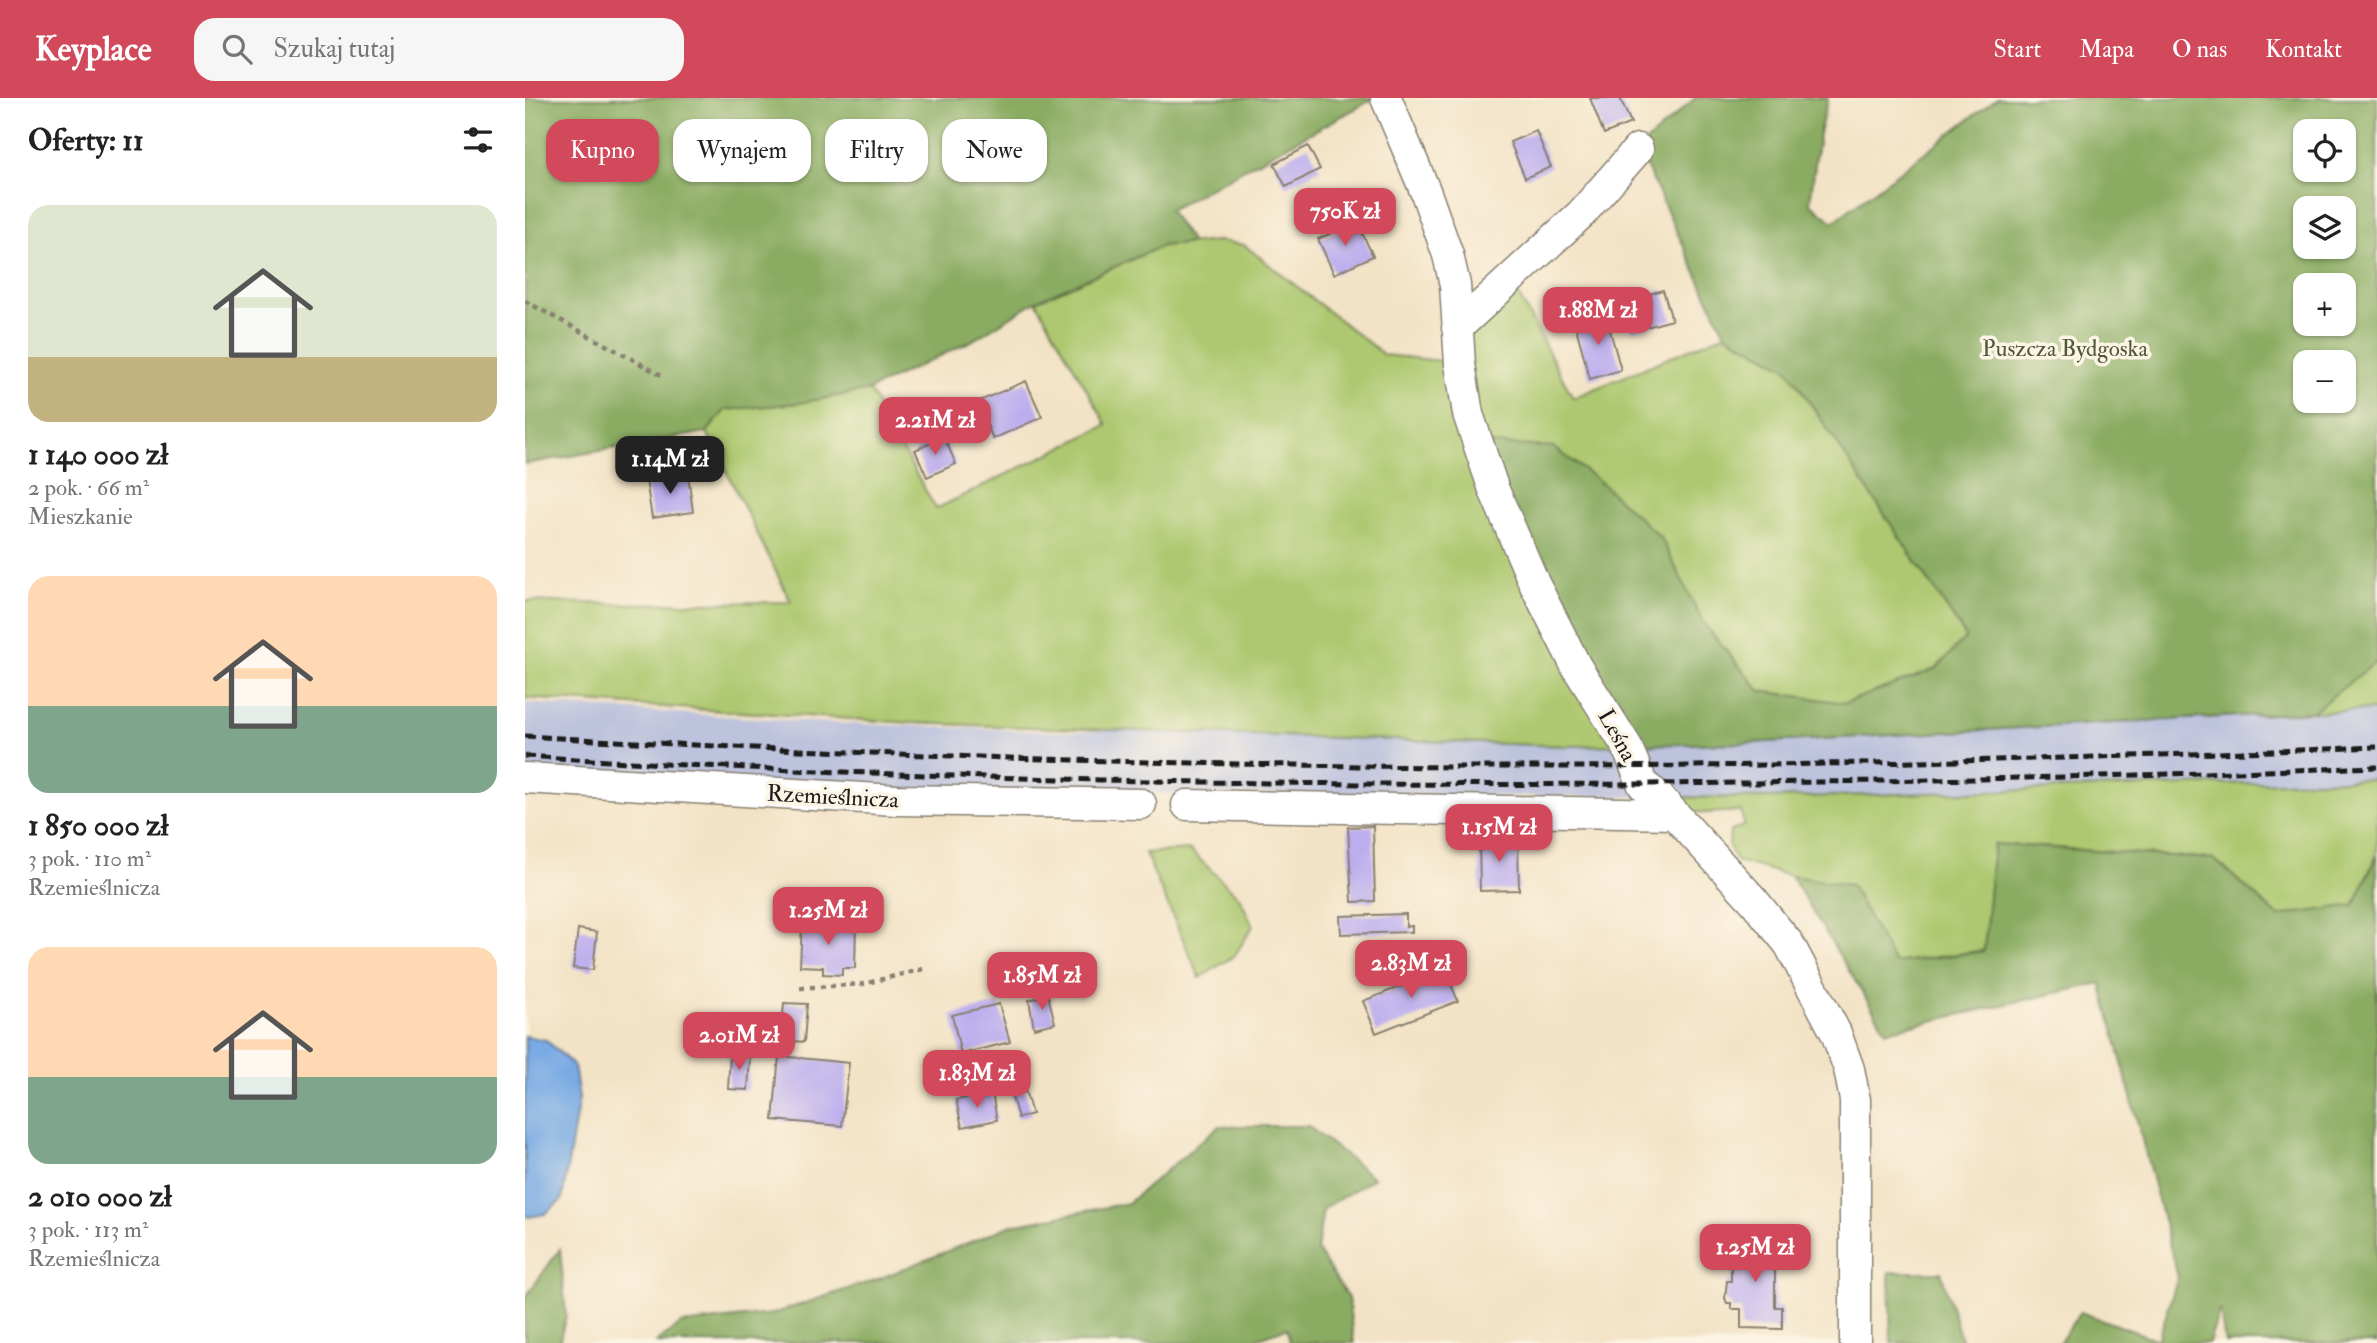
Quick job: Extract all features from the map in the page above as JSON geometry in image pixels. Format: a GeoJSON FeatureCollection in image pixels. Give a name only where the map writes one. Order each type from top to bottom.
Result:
{"type":"FeatureCollection","features":[{"type":"Feature","properties":{"kind":"street","name":"Leśna"},"geometry":{"type":"LineString","coordinates":[[1385,98],[1426,193],[1448,255],[1455,285],[1457,328],[1468,414],[1476,443],[1511,530],[1576,666],[1626,745],[1643,785],[1657,795],[1754,901],[1789,944],[1836,1033],[1849,1069],[1855,1100],[1855,1343]]}},
{"type":"Feature","properties":{"kind":"street"},"geometry":{"type":"LineString","coordinates":[[1457,328],[1581,214],[1638,149]]}},
{"type":"Feature","properties":{"kind":"street","name":"Rzemieślnicza"},"geometry":{"type":"LineString","coordinates":[[525,778],[897,800],[1140,804]]}},
{"type":"Feature","properties":{"kind":"street"},"geometry":{"type":"LineString","coordinates":[[1188,805],[1673,814]]}},
{"type":"Feature","properties":{"kind":"path"},"geometry":{"type":"LineString","coordinates":[[525,301],[663,376]]}},
{"type":"Feature","properties":{"kind":"path"},"geometry":{"type":"LineString","coordinates":[[800,988],[863,984],[927,968]]}},
{"type":"Feature","properties":{"kind":"shaded area"},"geometry":{"type":"Polygon","coordinates":[[[2377,695],[2377,828],[1770,798],[829,791],[525,771],[525,703],[816,722],[1064,732],[2377,695]]]}},
{"type":"Feature","properties":{"kind":"green space"},"geometry":{"type":"Polygon","coordinates":[[[525,98],[1375,98],[1169,210],[1192,243],[1162,246],[1036,301],[973,340],[869,390],[799,403],[725,410],[707,432],[525,464],[525,98]]]}},
{"type":"Feature","properties":{"kind":"green space","name":"Puszcza Bydgoska"},"geometry":{"type":"Polygon","coordinates":[[[1695,98],[1828,98],[1819,133],[1810,203],[1833,222],[1997,98],[2377,98],[2377,661],[2312,712],[1751,743],[1626,745],[1476,443],[1553,447],[1599,481],[1661,538],[1703,623],[1760,691],[1845,703],[1936,669],[1966,637],[1787,368],[1725,334],[1638,149],[1695,98]]]}},
{"type":"Feature","properties":{"kind":"green space"},"geometry":{"type":"Polygon","coordinates":[[[1219,241],[1244,245],[1384,355],[1460,363],[1457,328],[1510,279],[1573,398],[1725,334],[1787,368],[1966,637],[1936,669],[1845,703],[1760,691],[1703,623],[1661,538],[1599,481],[1553,447],[1626,745],[1566,746],[912,723],[525,698],[525,601],[616,604],[791,602],[707,432],[724,410],[799,403],[869,390],[936,509],[1107,425],[1036,301],[1162,246],[1219,241]]]}},
{"type":"Feature","properties":{"kind":"green space"},"geometry":{"type":"Polygon","coordinates":[[[2377,661],[2377,710],[2312,712],[2377,661]]]}},
{"type":"Feature","properties":{"kind":"green space"},"geometry":{"type":"Polygon","coordinates":[[[2377,779],[2377,855],[2354,906],[2278,916],[2214,859],[1994,844],[1984,950],[1894,963],[1851,885],[1791,876],[1736,861],[1729,846],[1730,832],[1744,825],[1741,811],[1691,811],[1671,797],[1771,798],[2377,779]]]}},
{"type":"Feature","properties":{"kind":"green space"},"geometry":{"type":"Polygon","coordinates":[[[1994,844],[2214,859],[2278,916],[2354,905],[2377,855],[2377,1343],[2225,1343],[2220,1309],[2209,1343],[2059,1343],[2080,1312],[2158,1340],[2178,1277],[2101,983],[1886,1031],[1791,876],[1851,885],[1894,963],[1984,951],[1994,844]]]}},
{"type":"Feature","properties":{"kind":"green space"},"geometry":{"type":"Polygon","coordinates":[[[1190,850],[1240,898],[1253,926],[1235,955],[1200,978],[1145,853],[1190,850]]]}},
{"type":"Feature","properties":{"kind":"green space"},"geometry":{"type":"Polygon","coordinates":[[[1219,1126],[1308,1126],[1374,1178],[1323,1209],[1317,1250],[1348,1298],[1354,1343],[1290,1343],[1287,1328],[1245,1343],[656,1343],[681,1324],[772,1314],[881,1278],[1012,1225],[1128,1203],[1219,1126]]]}},
{"type":"Feature","properties":{"kind":"green space"},"geometry":{"type":"Polygon","coordinates":[[[560,1249],[566,1316],[559,1343],[525,1343],[525,1298],[560,1249]]]}},
{"type":"Feature","properties":{"kind":"green space"},"geometry":{"type":"Polygon","coordinates":[[[1889,1272],[1941,1272],[1962,1343],[1891,1343],[1889,1272]]]}},
{"type":"Feature","properties":{"kind":"water"},"geometry":{"type":"Polygon","coordinates":[[[525,1036],[546,1040],[574,1066],[579,1098],[562,1200],[545,1214],[529,1217],[525,1215],[525,1036]]]}},
{"type":"Feature","properties":{"kind":"building"},"geometry":{"type":"Polygon","coordinates":[[[1590,98],[1620,98],[1631,123],[1604,134],[1590,98]]]}},
{"type":"Feature","properties":{"kind":"building"},"geometry":{"type":"Polygon","coordinates":[[[1536,131],[1551,167],[1525,178],[1510,142],[1536,131]]]}},
{"type":"Feature","properties":{"kind":"building"},"geometry":{"type":"Polygon","coordinates":[[[1308,146],[1320,169],[1286,187],[1274,164],[1308,146]]]}},
{"type":"Feature","properties":{"kind":"building"},"geometry":{"type":"Polygon","coordinates":[[[1357,222],[1373,256],[1334,274],[1318,239],[1357,222]]]}},
{"type":"Feature","properties":{"kind":"building"},"geometry":{"type":"Polygon","coordinates":[[[1663,290],[1672,320],[1632,331],[1624,301],[1663,290]]]}},
{"type":"Feature","properties":{"kind":"building"},"geometry":{"type":"Polygon","coordinates":[[[1606,316],[1621,370],[1590,379],[1575,324],[1606,316]]]}},
{"type":"Feature","properties":{"kind":"building"},"geometry":{"type":"Polygon","coordinates":[[[1026,381],[1042,417],[993,439],[977,402],[1026,381]]]}},
{"type":"Feature","properties":{"kind":"building"},"geometry":{"type":"Polygon","coordinates":[[[944,437],[956,464],[927,477],[915,450],[944,437]]]}},
{"type":"Feature","properties":{"kind":"building"},"geometry":{"type":"Polygon","coordinates":[[[688,474],[693,512],[652,518],[646,480],[688,474]]]}},
{"type":"Feature","properties":{"kind":"building"},"geometry":{"type":"Polygon","coordinates":[[[1373,826],[1375,901],[1352,902],[1348,827],[1373,826]]]}},
{"type":"Feature","properties":{"kind":"building"},"geometry":{"type":"Polygon","coordinates":[[[1479,838],[1518,838],[1519,890],[1480,891],[1479,838]]]}},
{"type":"Feature","properties":{"kind":"building"},"geometry":{"type":"Polygon","coordinates":[[[1406,914],[1406,927],[1412,926],[1412,932],[1341,934],[1340,916],[1406,914]]]}},
{"type":"Feature","properties":{"kind":"building"},"geometry":{"type":"Polygon","coordinates":[[[802,922],[856,925],[855,968],[842,968],[842,975],[823,974],[823,967],[800,966],[802,922]]]}},
{"type":"Feature","properties":{"kind":"building"},"geometry":{"type":"Polygon","coordinates":[[[578,929],[597,932],[593,970],[573,968],[578,929]]]}},
{"type":"Feature","properties":{"kind":"building"},"geometry":{"type":"Polygon","coordinates":[[[1431,966],[1434,974],[1445,970],[1458,1001],[1376,1033],[1363,1001],[1423,978],[1420,971],[1431,966]]]}},
{"type":"Feature","properties":{"kind":"building"},"geometry":{"type":"Polygon","coordinates":[[[1048,995],[1055,1023],[1034,1028],[1029,1000],[1048,995]]]}},
{"type":"Feature","properties":{"kind":"building"},"geometry":{"type":"Polygon","coordinates":[[[784,1003],[807,1004],[804,1042],[781,1040],[784,1003]]]}},
{"type":"Feature","properties":{"kind":"building"},"geometry":{"type":"Polygon","coordinates":[[[999,1004],[1010,1042],[961,1054],[952,1015],[999,1004]]]}},
{"type":"Feature","properties":{"kind":"building"},"geometry":{"type":"Polygon","coordinates":[[[730,1054],[750,1055],[748,1090],[728,1089],[730,1054]]]}},
{"type":"Feature","properties":{"kind":"building"},"geometry":{"type":"Polygon","coordinates":[[[779,1056],[849,1063],[842,1126],[773,1120],[779,1056]]]}},
{"type":"Feature","properties":{"kind":"building"},"geometry":{"type":"Polygon","coordinates":[[[1025,1090],[1032,1114],[1018,1118],[1011,1094],[1025,1090]]]}},
{"type":"Feature","properties":{"kind":"building"},"geometry":{"type":"Polygon","coordinates":[[[992,1093],[997,1120],[962,1127],[956,1100],[992,1093]]]}},
{"type":"Feature","properties":{"kind":"building"},"geometry":{"type":"Polygon","coordinates":[[[1782,1242],[1782,1264],[1775,1264],[1775,1307],[1782,1307],[1782,1329],[1741,1328],[1741,1309],[1731,1309],[1731,1303],[1727,1303],[1725,1298],[1727,1281],[1731,1281],[1731,1243],[1782,1242]]]}},
{"type":"Feature","properties":{"kind":"railway"},"geometry":{"type":"LineString","coordinates":[[525,736],[995,758],[1465,767],[1921,762],[2377,747]]}},
{"type":"Feature","properties":{"kind":"railway"},"geometry":{"type":"LineString","coordinates":[[525,756],[988,777],[1451,784],[1914,780],[2377,767]]}}]}
